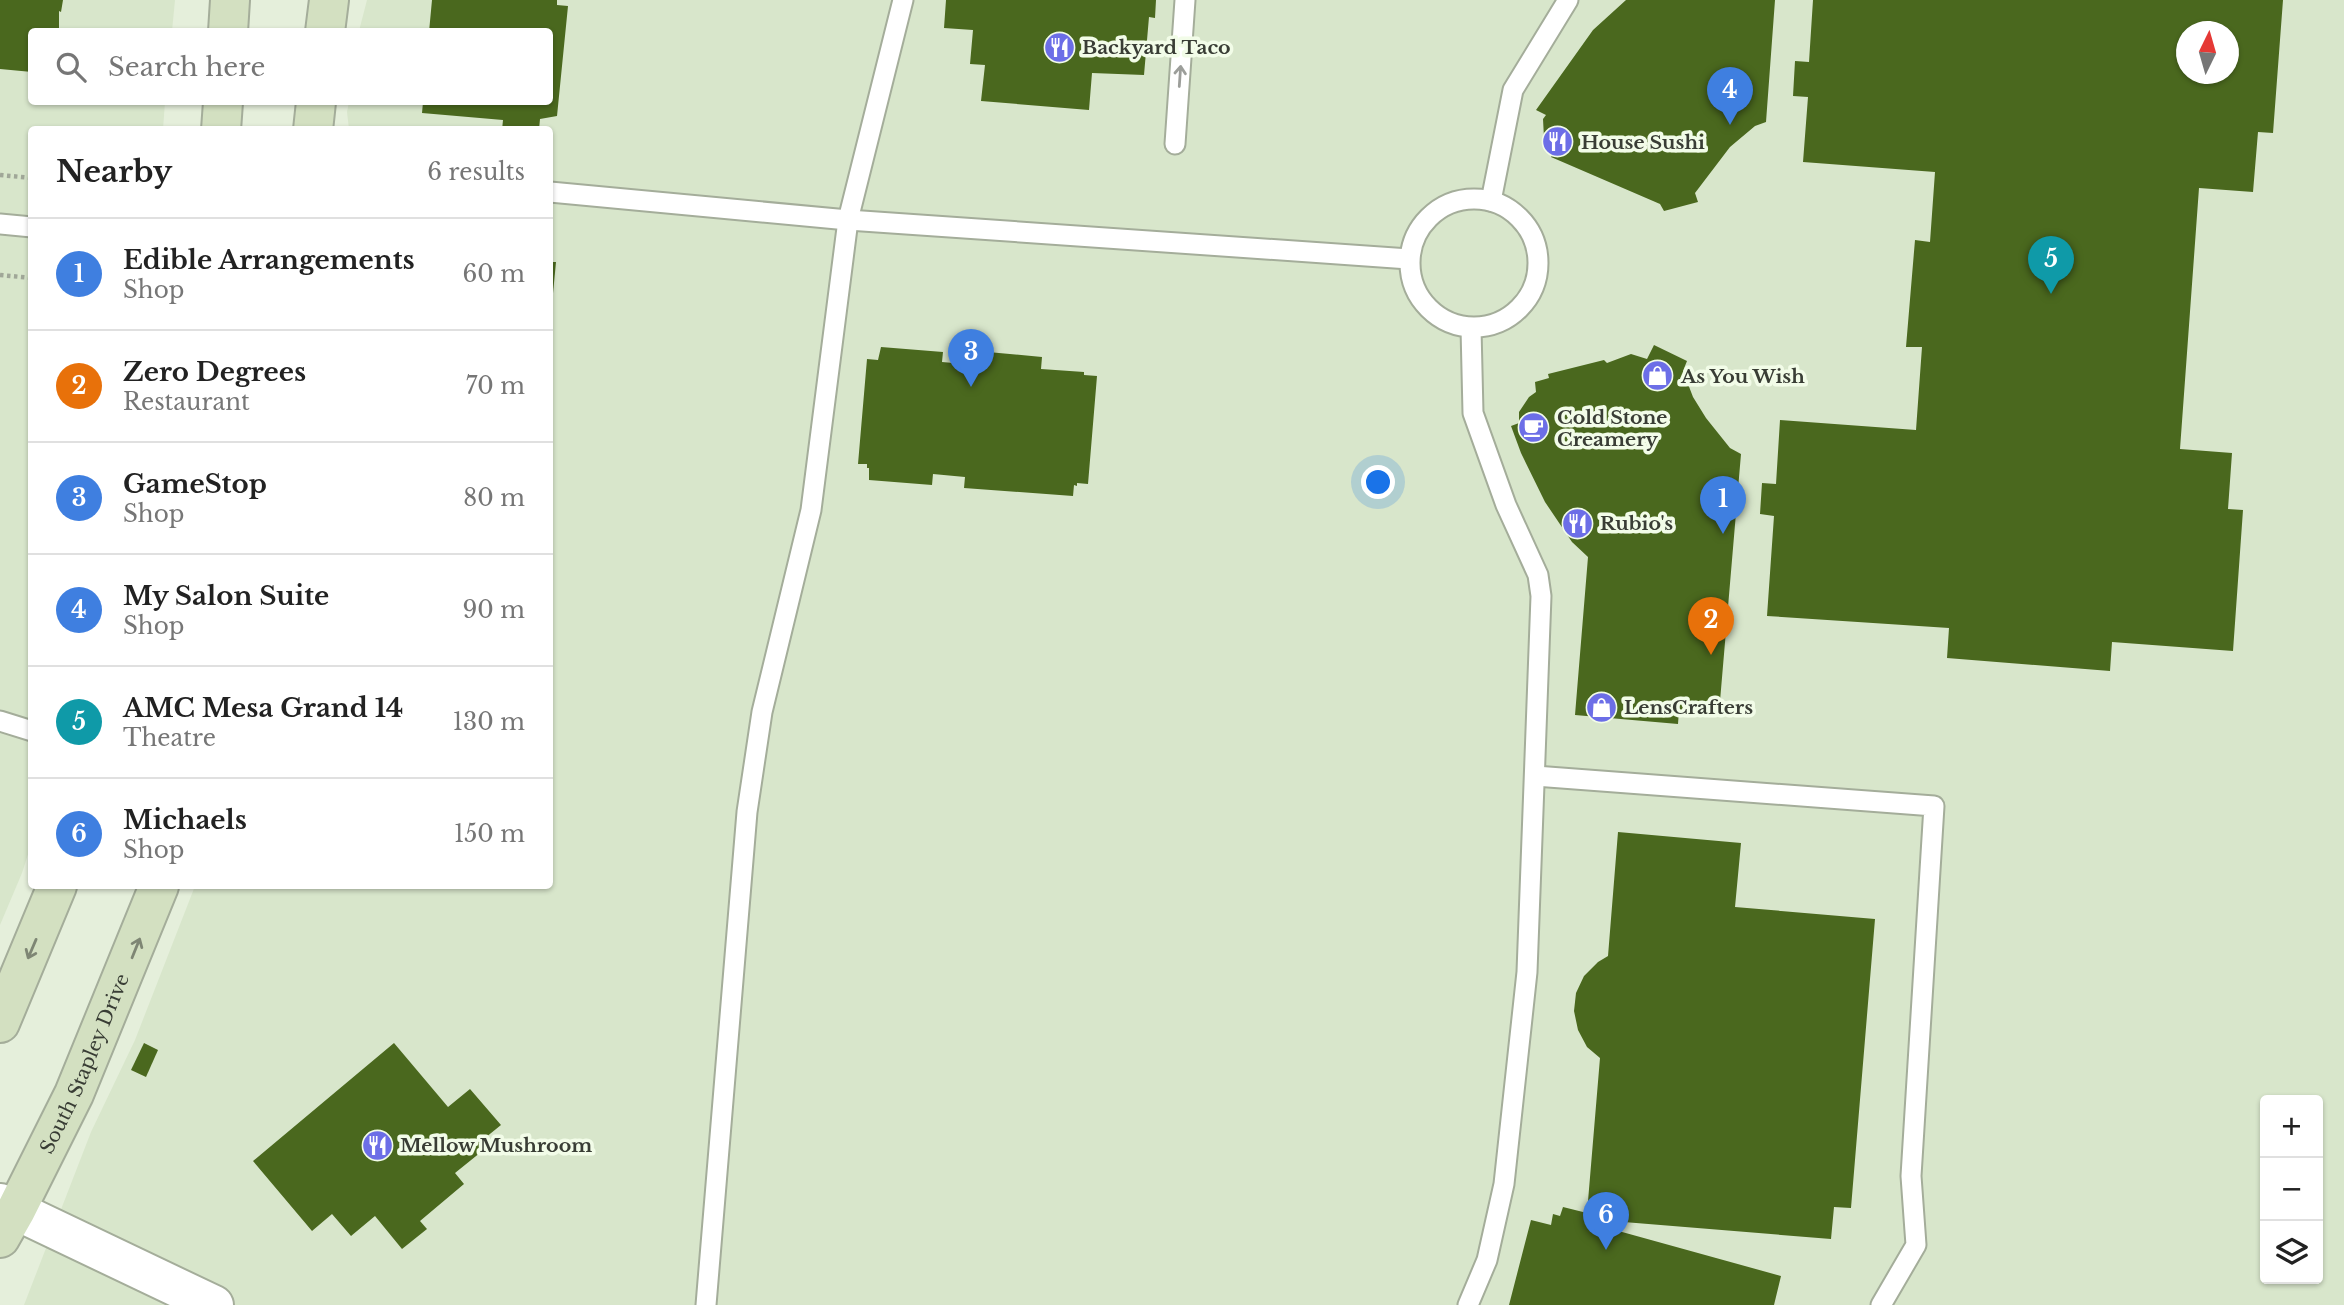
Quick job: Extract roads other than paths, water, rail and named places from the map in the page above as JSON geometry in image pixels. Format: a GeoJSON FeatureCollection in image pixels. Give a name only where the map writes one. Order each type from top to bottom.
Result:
{"type":"FeatureCollection","features":[{"type":"Feature","properties":{"kind":"main road"},"geometry":{"type":"LineString","coordinates":[[228,28],[230,0]]}},
{"type":"Feature","properties":{"kind":"main road"},"geometry":{"type":"LineString","coordinates":[[326,28],[329,0]]}},
{"type":"Feature","properties":{"kind":"main road"},"geometry":{"type":"LineString","coordinates":[[221,126],[223,105]]}},
{"type":"Feature","properties":{"kind":"main road"},"geometry":{"type":"LineString","coordinates":[[313,126],[316,105]]}},
{"type":"Feature","properties":{"kind":"main road"},"geometry":{"type":"LineString","coordinates":[[0,1023],[56,889]]}},
{"type":"Feature","properties":{"kind":"main road","name":"South Stapley Drive"},"geometry":{"type":"LineString","coordinates":[[5,1217],[74,1094],[158,889]]}},
{"type":"Feature","properties":{"kind":"street"},"geometry":{"type":"LineString","coordinates":[[5,1217],[214,1305]]}},
{"type":"Feature","properties":{"kind":"lane"},"geometry":{"type":"LineString","coordinates":[[705,1305],[747,812],[762,712],[811,510],[848,220],[903,0]]}},
{"type":"Feature","properties":{"kind":"lane"},"geometry":{"type":"LineString","coordinates":[[1175,144],[1185,0]]}},
{"type":"Feature","properties":{"kind":"lane"},"geometry":{"type":"LineString","coordinates":[[1491,201],[1513,90],[1568,0]]}},
{"type":"Feature","properties":{"kind":"lane"},"geometry":{"type":"LineString","coordinates":[[553,192],[848,220],[1409,259]]}},
{"type":"Feature","properties":{"kind":"lane"},"geometry":{"type":"LineString","coordinates":[[1472,198],[1491,201],[1510,209],[1525,223],[1536,242],[1538,272],[1536,283],[1526,301],[1511,316],[1493,325],[1471,328],[1451,323],[1434,313],[1420,298],[1412,280],[1409,259],[1413,241],[1422,224],[1436,211],[1453,202],[1472,198]]}},
{"type":"Feature","properties":{"kind":"lane"},"geometry":{"type":"LineString","coordinates":[[0,224],[28,227]]}},
{"type":"Feature","properties":{"kind":"lane"},"geometry":{"type":"LineString","coordinates":[[1468,1305],[1488,1260],[1504,1184],[1528,953],[1541,596],[1538,575],[1506,505],[1473,413],[1471,328]]}},
{"type":"Feature","properties":{"kind":"lane"},"geometry":{"type":"LineString","coordinates":[[0,721],[28,730]]}},
{"type":"Feature","properties":{"kind":"lane"},"geometry":{"type":"LineString","coordinates":[[1535,776],[1934,806],[1911,1176],[1916,1245],[1881,1305]]}},
{"type":"Feature","properties":{"kind":"place","name":"Backyard Taco"},"geometry":{"type":"Point","coordinates":[1059,47]}},
{"type":"Feature","properties":{"kind":"place","name":"My Salon Suite"},"geometry":{"type":"Point","coordinates":[1730,125]}},
{"type":"Feature","properties":{"kind":"place","name":"House Sushi"},"geometry":{"type":"Point","coordinates":[1558,142]}},
{"type":"Feature","properties":{"kind":"place","name":"AMC Mesa Grand 14"},"geometry":{"type":"Point","coordinates":[2051,294]}},
{"type":"Feature","properties":{"kind":"place","name":"As You Wish"},"geometry":{"type":"Point","coordinates":[1658,376]}},
{"type":"Feature","properties":{"kind":"place","name":"GameStop"},"geometry":{"type":"Point","coordinates":[971,387]}},
{"type":"Feature","properties":{"kind":"place","name":"Cold Stone Creamery"},"geometry":{"type":"Point","coordinates":[1534,428]}},
{"type":"Feature","properties":{"kind":"place","name":"Rubio's"},"geometry":{"type":"Point","coordinates":[1577,523]}},
{"type":"Feature","properties":{"kind":"place","name":"Edible Arrangements"},"geometry":{"type":"Point","coordinates":[1723,534]}},
{"type":"Feature","properties":{"kind":"place","name":"Zero Degrees"},"geometry":{"type":"Point","coordinates":[1711,655]}},
{"type":"Feature","properties":{"kind":"place","name":"LensCrafters"},"geometry":{"type":"Point","coordinates":[1601,707]}},
{"type":"Feature","properties":{"kind":"place","name":"Mellow Mushroom"},"geometry":{"type":"Point","coordinates":[377,1145]}},
{"type":"Feature","properties":{"kind":"place","name":"Michaels"},"geometry":{"type":"Point","coordinates":[1606,1250]}}]}
